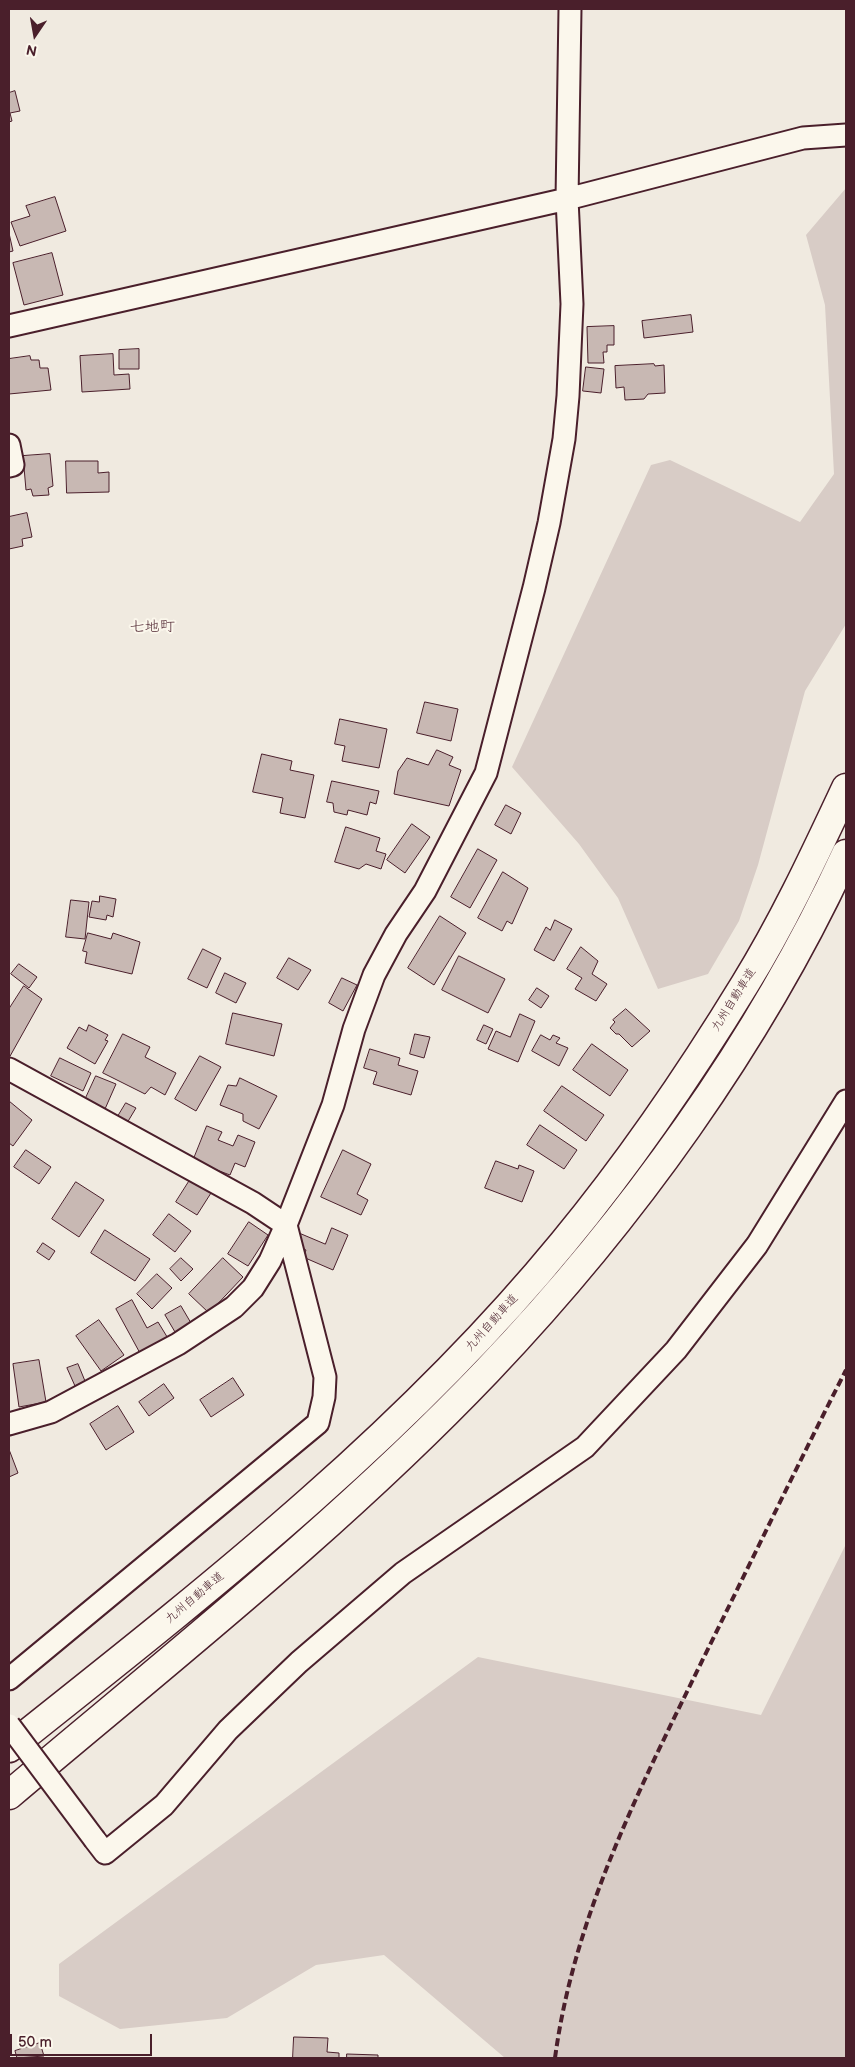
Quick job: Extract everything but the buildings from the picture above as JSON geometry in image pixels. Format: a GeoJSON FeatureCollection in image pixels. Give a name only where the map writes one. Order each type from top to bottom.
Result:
{"type":"FeatureCollection","features":[{"type":"Feature","properties":{"kind":"highway","name":"九州自動車道"},"geometry":{"type":"LineString","coordinates":[[9,1748],[195,1600],[350,1466],[467,1351],[562,1245],[620,1170],[683,1081],[747,982],[802,880],[846,788]]}},
{"type":"Feature","properties":{"kind":"highway"},"geometry":{"type":"LineString","coordinates":[[9,1795],[371,1485],[486,1372],[586,1262],[644,1186],[709,1094],[772,994],[828,892],[846,854]]}},
{"type":"Feature","properties":{"kind":"street"},"geometry":{"type":"LineString","coordinates":[[9,1424],[51,1412],[178,1344],[234,1307],[253,1288],[270,1261],[286,1225],[333,1105],[354,1029],[374,975],[396,934],[425,891],[486,773],[534,588],[549,523],[564,439],[572,304],[567,198],[570,9]]}},
{"type":"Feature","properties":{"kind":"street"},"geometry":{"type":"LineString","coordinates":[[9,326],[567,198],[803,138],[846,135]]}},
{"type":"Feature","properties":{"kind":"street"},"geometry":{"type":"LineString","coordinates":[[9,445],[13,465],[9,466]]}},
{"type":"Feature","properties":{"kind":"street"},"geometry":{"type":"LineString","coordinates":[[9,1069],[253,1203],[286,1225],[325,1377],[324,1397],[318,1424],[9,1679]]}},
{"type":"Feature","properties":{"kind":"street"},"geometry":{"type":"LineString","coordinates":[[9,1725],[105,1854],[164,1805],[228,1730],[298,1662],[403,1573],[585,1447],[676,1350],[757,1245],[846,1102]]}},
{"type":"Feature","properties":{"kind":"shaded area"},"geometry":{"type":"Polygon","coordinates":[[[846,188],[846,624],[805,691],[758,865],[739,921],[708,974],[658,989],[618,898],[579,844],[512,767],[651,465],[670,460],[800,522],[834,474],[825,305],[806,235],[846,188]]]}},
{"type":"Feature","properties":{"kind":"shaded area"},"geometry":{"type":"Polygon","coordinates":[[[846,1544],[846,2058],[505,2058],[384,1955],[316,1965],[227,2018],[120,2029],[59,1996],[59,1964],[478,1657],[761,1715],[846,1544]]]}},
{"type":"Feature","properties":{"kind":"railway"},"geometry":{"type":"LineString","coordinates":[[555,2058],[564,2005],[577,1954],[612,1854],[679,1709],[846,1370]]}},
{"type":"Feature","properties":{"kind":"district","name":"七地町"},"geometry":{"type":"Point","coordinates":[152,627]}}]}
